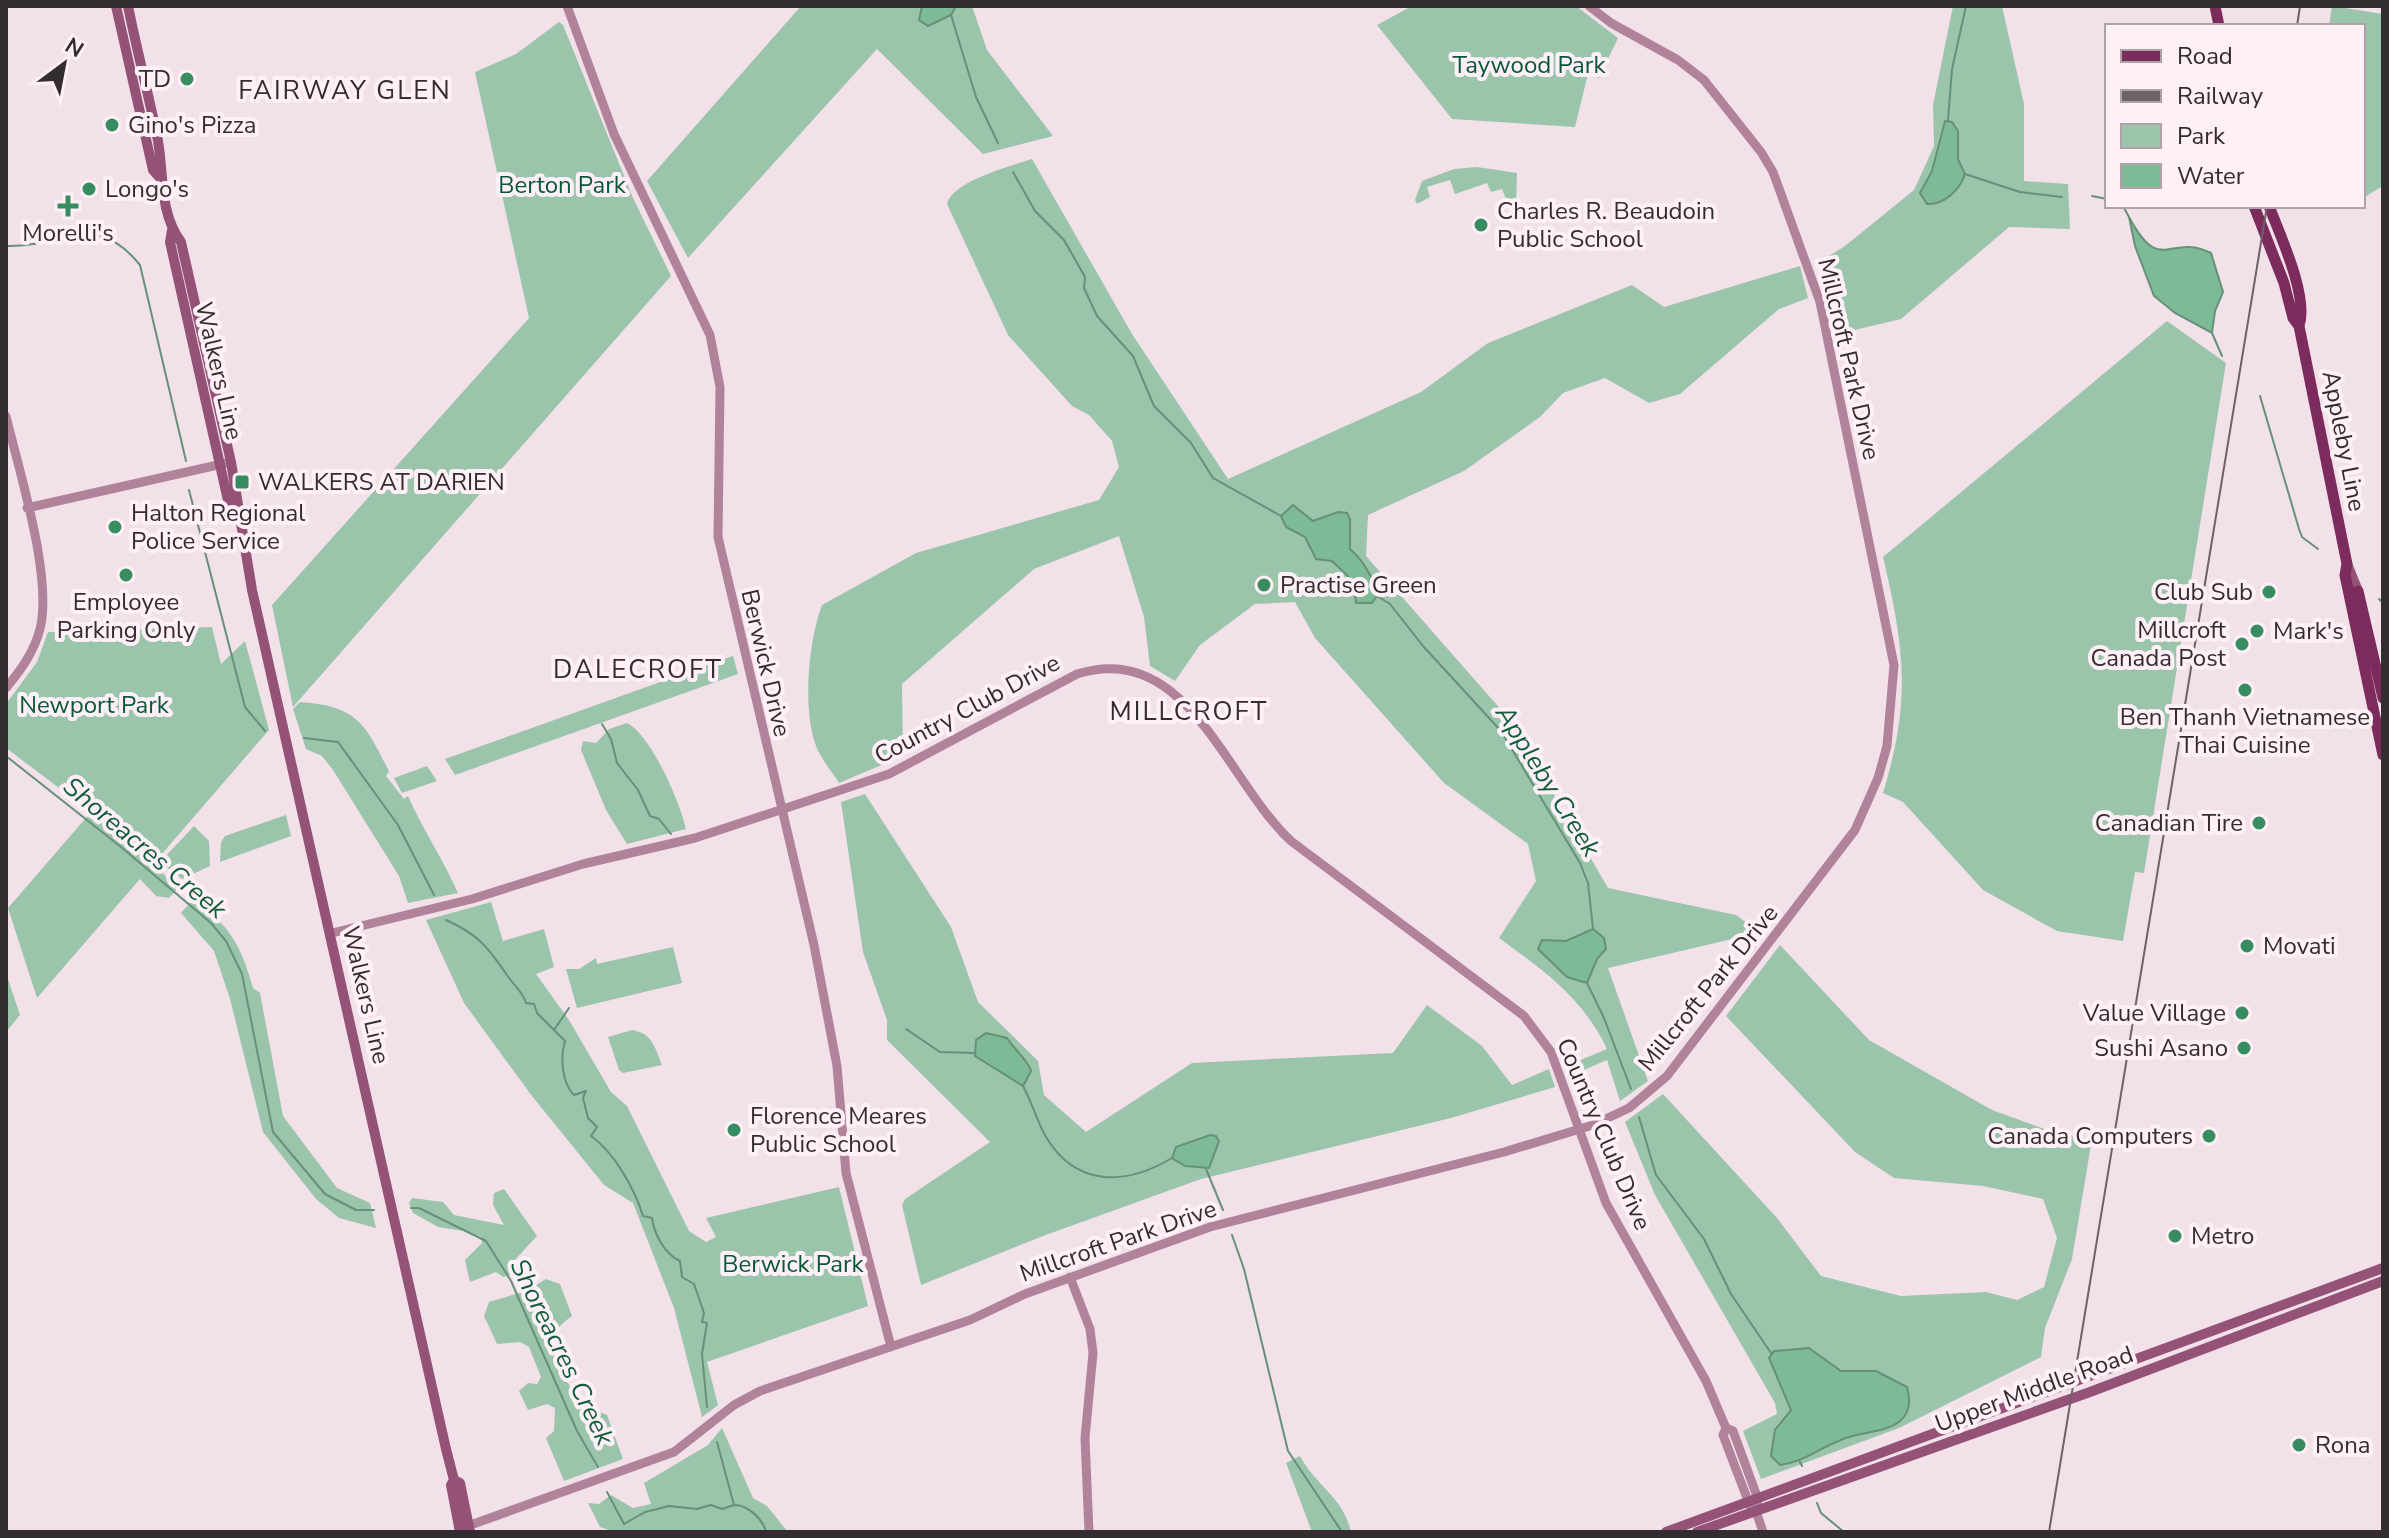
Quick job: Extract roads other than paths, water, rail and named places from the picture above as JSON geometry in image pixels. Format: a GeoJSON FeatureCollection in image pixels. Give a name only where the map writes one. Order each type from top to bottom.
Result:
{"type":"FeatureCollection","features":[{"type":"Feature","properties":{"kind":"main road","name":"Walkers Line"},"geometry":{"type":"LineString","coordinates":[[116,6],[153,170],[160,178],[172,230],[170,242],[238,518],[332,933],[454,1480],[451,1485],[466,1529]]}},
{"type":"Feature","properties":{"kind":"main road","name":"Walkers Line"},"geometry":{"type":"LineString","coordinates":[[128,6],[163,171],[160,178]]}},
{"type":"Feature","properties":{"kind":"main road","name":"Appleby Line"},"geometry":{"type":"LineString","coordinates":[[2255,208],[2284,283],[2293,318],[2299,326],[2347,564],[2358,591],[2379,701],[2383,755]]}},
{"type":"Feature","properties":{"kind":"main road","name":"Appleby Line"},"geometry":{"type":"LineString","coordinates":[[2270,208],[2295,278],[2302,317],[2299,326]]}},
{"type":"Feature","properties":{"kind":"main road","name":"Appleby Line"},"geometry":{"type":"LineString","coordinates":[[2347,564],[2345,575],[2379,701]]}},
{"type":"Feature","properties":{"kind":"main road","name":"Upper Middle Road"},"geometry":{"type":"LineString","coordinates":[[1697,1532],[1754,1505],[2383,1268]]}},
{"type":"Feature","properties":{"kind":"main road","name":"Upper Middle Road"},"geometry":{"type":"LineString","coordinates":[[1666,1532],[2090,1392],[2383,1281]]}},
{"type":"Feature","properties":{"kind":"street","name":"Berwick Drive"},"geometry":{"type":"LineString","coordinates":[[567,6],[614,134],[710,335],[720,387],[718,537],[780,811],[814,945],[836,1057],[840,1141],[846,1177],[891,1347]]}},
{"type":"Feature","properties":{"kind":"street","name":"Millcroft Park Drive"},"geometry":{"type":"LineString","coordinates":[[466,1529],[674,1452],[747,1396],[970,1320],[1070,1277],[1210,1227],[1579,1130],[1618,1115],[1662,1082],[1837,855],[1855,830],[1878,778],[1890,730],[1894,682],[1887,620],[1820,302],[1773,172],[1761,152],[1704,80],[1678,60],[1611,23],[1589,6]]}},
{"type":"Feature","properties":{"kind":"street"},"geometry":{"type":"LineString","coordinates":[[6,416],[27,508],[43,602],[40,628],[30,655],[6,688]]}},
{"type":"Feature","properties":{"kind":"street"},"geometry":{"type":"LineString","coordinates":[[27,508],[225,463]]}},
{"type":"Feature","properties":{"kind":"street","name":"Country Club Drive"},"geometry":{"type":"LineString","coordinates":[[332,933],[472,899],[583,864],[695,838],[780,811],[889,774],[1077,674],[1106,667],[1140,672],[1179,696],[1268,818],[1291,841],[1532,1024],[1557,1064],[1610,1212],[1700,1369],[1726,1428],[1723,1435],[1735,1454],[1763,1532]]}},
{"type":"Feature","properties":{"kind":"street"},"geometry":{"type":"LineString","coordinates":[[1070,1277],[1090,1329],[1093,1353],[1085,1438],[1089,1532]]}},
{"type":"Feature","properties":{"kind":"water"},"geometry":{"type":"Polygon","coordinates":[[[922,6],[956,6],[951,15],[928,26],[919,20],[922,6]]]}},
{"type":"Feature","properties":{"kind":"water"},"geometry":{"type":"Polygon","coordinates":[[[1945,121],[1952,122],[1958,131],[1958,159],[1965,174],[1950,195],[1939,202],[1927,204],[1920,193],[1932,171],[1945,121]]]}},
{"type":"Feature","properties":{"kind":"water"},"geometry":{"type":"Polygon","coordinates":[[[2129,217],[2149,245],[2158,249],[2185,247],[2211,253],[2223,292],[2215,311],[2212,333],[2175,313],[2154,296],[2135,246],[2129,217]]]}},
{"type":"Feature","properties":{"kind":"water"},"geometry":{"type":"Polygon","coordinates":[[[1293,505],[1313,521],[1338,512],[1347,513],[1350,519],[1350,549],[1368,571],[1376,590],[1377,596],[1372,603],[1356,603],[1353,581],[1332,561],[1316,559],[1305,537],[1286,527],[1281,516],[1293,505]]]}},
{"type":"Feature","properties":{"kind":"water"},"geometry":{"type":"Polygon","coordinates":[[[1593,929],[1604,938],[1606,949],[1597,959],[1587,983],[1567,977],[1538,949],[1542,940],[1566,941],[1593,929]]]}},
{"type":"Feature","properties":{"kind":"water"},"geometry":{"type":"Polygon","coordinates":[[[986,1033],[1007,1038],[1028,1064],[1031,1071],[1023,1086],[975,1056],[976,1040],[986,1033]]]}},
{"type":"Feature","properties":{"kind":"water"},"geometry":{"type":"Polygon","coordinates":[[[1210,1135],[1216,1136],[1219,1141],[1209,1168],[1185,1166],[1172,1158],[1176,1147],[1210,1135]]]}},
{"type":"Feature","properties":{"kind":"water"},"geometry":{"type":"Polygon","coordinates":[[[1809,1348],[1841,1371],[1876,1371],[1907,1387],[1909,1402],[1900,1421],[1891,1426],[1846,1438],[1780,1465],[1771,1456],[1775,1430],[1791,1410],[1769,1358],[1774,1351],[1809,1348]]]}},
{"type":"Feature","properties":{"kind":"waterway"},"geometry":{"type":"LineString","coordinates":[[1948,120],[1952,69],[1966,6]]}},
{"type":"Feature","properties":{"kind":"waterway","name":"Appleby Creek"},"geometry":{"type":"LineString","coordinates":[[951,15],[976,97],[998,143]]}},
{"type":"Feature","properties":{"kind":"waterway","name":"Appleby Creek"},"geometry":{"type":"LineString","coordinates":[[1013,172],[1035,211],[1064,240],[1085,277],[1084,288],[1097,316],[1133,356],[1154,406],[1191,443],[1213,478],[1281,516]]}},
{"type":"Feature","properties":{"kind":"waterway"},"geometry":{"type":"LineString","coordinates":[[1965,174],[2020,192],[2062,197]]}},
{"type":"Feature","properties":{"kind":"waterway"},"geometry":{"type":"LineString","coordinates":[[2092,196],[2105,199]]}},
{"type":"Feature","properties":{"kind":"waterway"},"geometry":{"type":"LineString","coordinates":[[2124,208],[2129,217]]}},
{"type":"Feature","properties":{"kind":"waterway","name":"Shoreacres Creek"},"geometry":{"type":"LineString","coordinates":[[6,246],[93,235],[124,248],[140,265],[186,461]]}},
{"type":"Feature","properties":{"kind":"waterway"},"geometry":{"type":"LineString","coordinates":[[2212,333],[2222,356]]}},
{"type":"Feature","properties":{"kind":"waterway"},"geometry":{"type":"LineString","coordinates":[[2260,396],[2302,537],[2318,549]]}},
{"type":"Feature","properties":{"kind":"waterway","name":"Shoreacres Creek"},"geometry":{"type":"LineString","coordinates":[[189,490],[245,707],[265,731]]}},
{"type":"Feature","properties":{"kind":"waterway","name":"Appleby Creek"},"geometry":{"type":"LineString","coordinates":[[1377,596],[1390,604],[1423,646],[1501,731],[1580,863],[1588,883],[1593,929]]}},
{"type":"Feature","properties":{"kind":"waterway"},"geometry":{"type":"LineString","coordinates":[[2379,599],[2383,603]]}},
{"type":"Feature","properties":{"kind":"waterway","name":"Shoreacres Creek"},"geometry":{"type":"LineString","coordinates":[[602,724],[611,739],[617,763],[638,790],[650,816],[659,819],[671,834]]}},
{"type":"Feature","properties":{"kind":"waterway","name":"Shoreacres Creek"},"geometry":{"type":"LineString","coordinates":[[304,738],[338,742],[398,825],[434,895]]}},
{"type":"Feature","properties":{"kind":"waterway","name":"Shoreacres Creek"},"geometry":{"type":"LineString","coordinates":[[6,756],[121,847],[211,923],[226,941],[242,974],[273,1132],[325,1194],[356,1210],[374,1210]]}},
{"type":"Feature","properties":{"kind":"waterway","name":"Shoreacres Creek"},"geometry":{"type":"LineString","coordinates":[[446,920],[483,944],[526,1003],[534,1004],[537,1013],[565,1041],[562,1062],[565,1077],[574,1095],[586,1091],[583,1098],[588,1118],[597,1127],[591,1136],[623,1173],[643,1216],[652,1218],[661,1242],[680,1261],[682,1277],[694,1284],[704,1313],[702,1322],[707,1323],[702,1354],[707,1407]]}},
{"type":"Feature","properties":{"kind":"waterway","name":"Appleby Creek"},"geometry":{"type":"LineString","coordinates":[[1587,983],[1631,1089]]}},
{"type":"Feature","properties":{"kind":"waterway","name":"Shoreacres Creek"},"geometry":{"type":"LineString","coordinates":[[554,1030],[569,1008]]}},
{"type":"Feature","properties":{"kind":"waterway","name":"Appleby Creek"},"geometry":{"type":"LineString","coordinates":[[906,1029],[940,1052],[974,1053]]}},
{"type":"Feature","properties":{"kind":"waterway","name":"Appleby Creek"},"geometry":{"type":"LineString","coordinates":[[1023,1086],[1046,1137],[1058,1153],[1087,1173],[1103,1177],[1137,1174],[1172,1158]]}},
{"type":"Feature","properties":{"kind":"waterway","name":"Appleby Creek"},"geometry":{"type":"LineString","coordinates":[[1639,1117],[1656,1175],[1704,1239],[1731,1294],[1771,1353]]}},
{"type":"Feature","properties":{"kind":"waterway","name":"Appleby Creek"},"geometry":{"type":"LineString","coordinates":[[1206,1169],[1223,1210]]}},
{"type":"Feature","properties":{"kind":"waterway","name":"Shoreacres Creek"},"geometry":{"type":"LineString","coordinates":[[411,1208],[419,1208],[486,1241],[511,1281],[577,1431],[598,1467]]}},
{"type":"Feature","properties":{"kind":"waterway","name":"Appleby Creek"},"geometry":{"type":"LineString","coordinates":[[1232,1235],[1244,1269],[1288,1451],[1342,1532]]}},
{"type":"Feature","properties":{"kind":"waterway","name":"Shoreacres Creek"},"geometry":{"type":"LineString","coordinates":[[717,1442],[734,1505],[754,1514],[766,1532]]}},
{"type":"Feature","properties":{"kind":"waterway","name":"Appleby Creek"},"geometry":{"type":"LineString","coordinates":[[1800,1462],[1802,1466]]}},
{"type":"Feature","properties":{"kind":"waterway","name":"Shoreacres Creek"},"geometry":{"type":"LineString","coordinates":[[607,1492],[624,1524],[645,1512],[669,1506],[697,1509],[711,1505],[722,1509],[734,1505]]}},
{"type":"Feature","properties":{"kind":"waterway","name":"Appleby Creek"},"geometry":{"type":"LineString","coordinates":[[1817,1503],[1821,1513],[1844,1532]]}},
{"type":"Feature","properties":{"kind":"railway"},"geometry":{"type":"LineString","coordinates":[[2297,24],[2300,6]]}},
{"type":"Feature","properties":{"kind":"railway"},"geometry":{"type":"LineString","coordinates":[[2049,1532],[2267,208]]}},
{"type":"Feature","properties":{"kind":"place","name":"TD"},"geometry":{"type":"Point","coordinates":[187,79]}},
{"type":"Feature","properties":{"kind":"place","name":"Gino's Pizza"},"geometry":{"type":"Point","coordinates":[112,125]}},
{"type":"Feature","properties":{"kind":"place","name":"Longo's"},"geometry":{"type":"Point","coordinates":[89,189]}},
{"type":"Feature","properties":{"kind":"place","name":"Morelli's"},"geometry":{"type":"Point","coordinates":[68,206]}},
{"type":"Feature","properties":{"kind":"place","name":"Charles R. Beaudoin Public School"},"geometry":{"type":"Point","coordinates":[1481,225]}},
{"type":"Feature","properties":{"kind":"place","name":"WALKERS AT DARIEN"},"geometry":{"type":"Point","coordinates":[242,482]}},
{"type":"Feature","properties":{"kind":"place","name":"Halton Regional Police Service"},"geometry":{"type":"Point","coordinates":[115,527]}},
{"type":"Feature","properties":{"kind":"place","name":"Employee Parking Only"},"geometry":{"type":"Point","coordinates":[126,575]}},
{"type":"Feature","properties":{"kind":"place","name":"Practise Green"},"geometry":{"type":"Point","coordinates":[1264,585]}},
{"type":"Feature","properties":{"kind":"place","name":"Club Sub"},"geometry":{"type":"Point","coordinates":[2269,592]}},
{"type":"Feature","properties":{"kind":"place","name":"Mark's"},"geometry":{"type":"Point","coordinates":[2257,631]}},
{"type":"Feature","properties":{"kind":"place","name":"Millcroft Canada Post"},"geometry":{"type":"Point","coordinates":[2242,644]}},
{"type":"Feature","properties":{"kind":"place","name":"Ben Thanh Vietnamese Thai Cuisine"},"geometry":{"type":"Point","coordinates":[2245,690]}},
{"type":"Feature","properties":{"kind":"place","name":"Canadian Tire"},"geometry":{"type":"Point","coordinates":[2259,823]}},
{"type":"Feature","properties":{"kind":"place","name":"Movati"},"geometry":{"type":"Point","coordinates":[2247,946]}},
{"type":"Feature","properties":{"kind":"place","name":"Value Village"},"geometry":{"type":"Point","coordinates":[2242,1013]}},
{"type":"Feature","properties":{"kind":"place","name":"Sushi Asano"},"geometry":{"type":"Point","coordinates":[2244,1048]}},
{"type":"Feature","properties":{"kind":"place","name":"Florence Meares Public School"},"geometry":{"type":"Point","coordinates":[734,1130]}},
{"type":"Feature","properties":{"kind":"place","name":"Canada Computers"},"geometry":{"type":"Point","coordinates":[2209,1136]}},
{"type":"Feature","properties":{"kind":"place","name":"Metro"},"geometry":{"type":"Point","coordinates":[2175,1236]}},
{"type":"Feature","properties":{"kind":"place","name":"Rona"},"geometry":{"type":"Point","coordinates":[2299,1445]}},
{"type":"Feature","properties":{"kind":"district","name":"FAIRWAY GLEN"},"geometry":{"type":"Point","coordinates":[345,90]}},
{"type":"Feature","properties":{"kind":"district","name":"DALECROFT"},"geometry":{"type":"Point","coordinates":[638,669]}},
{"type":"Feature","properties":{"kind":"district","name":"MILLCROFT"},"geometry":{"type":"Point","coordinates":[1189,711]}},
{"type":"Feature","properties":{"kind":"park label","name":"Taywood Park"},"geometry":{"type":"Point","coordinates":[1529,65]}},
{"type":"Feature","properties":{"kind":"park label","name":"Berton Park"},"geometry":{"type":"Point","coordinates":[562,185]}},
{"type":"Feature","properties":{"kind":"park label","name":"Newport Park"},"geometry":{"type":"Point","coordinates":[94,705]}},
{"type":"Feature","properties":{"kind":"park label","name":"Berwick Park"},"geometry":{"type":"Point","coordinates":[793,1264]}}]}
